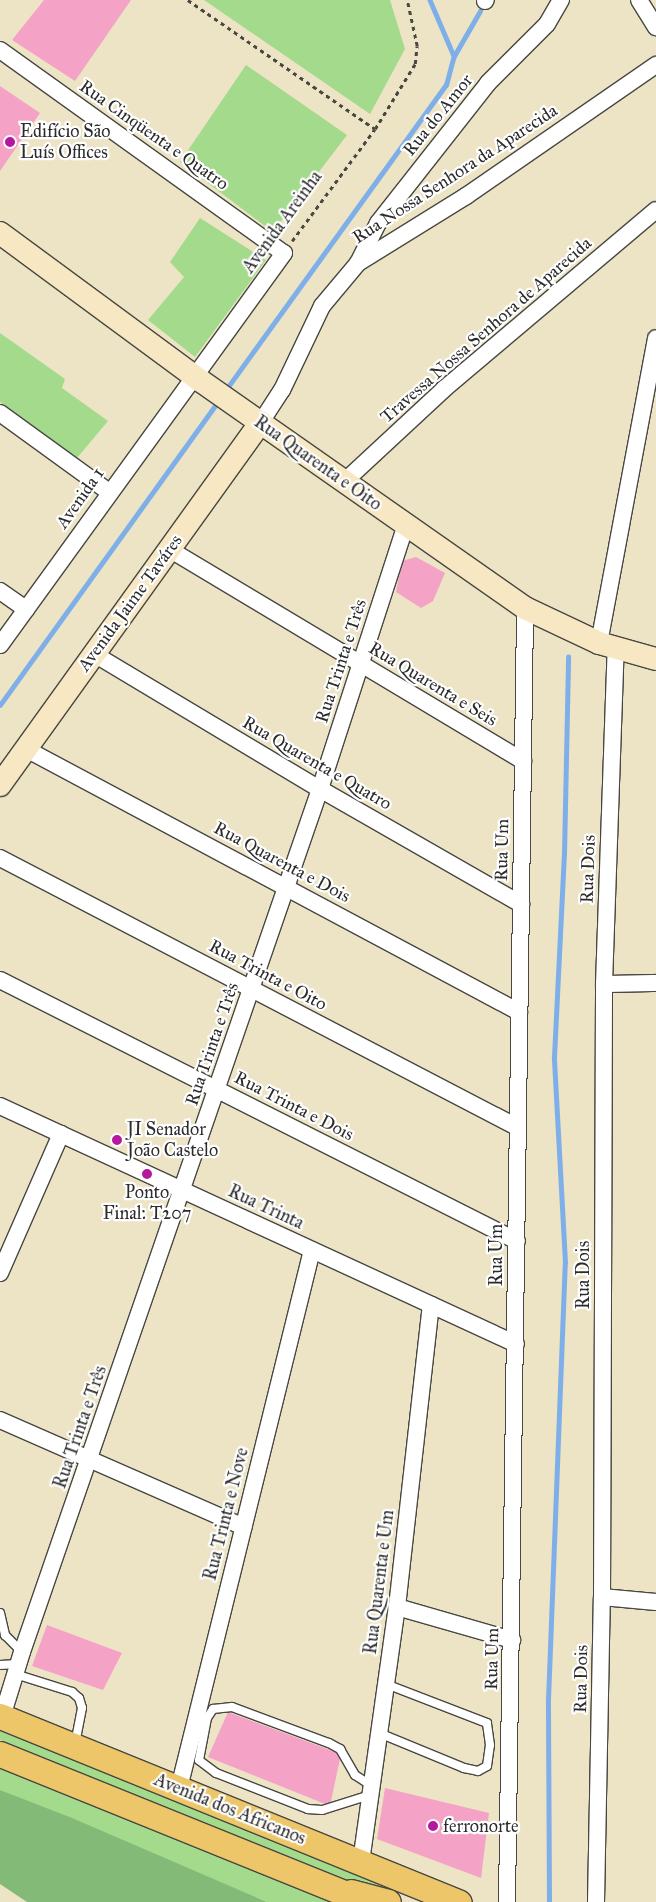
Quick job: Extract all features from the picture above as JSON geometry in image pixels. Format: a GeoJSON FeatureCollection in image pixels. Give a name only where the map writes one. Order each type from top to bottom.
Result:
{"type":"FeatureCollection","features":[{"type":"Feature","properties":{"kind":"main road","name":"Rua Quarenta e Oito"},"geometry":{"type":"LineString","coordinates":[[0,233],[197,378],[525,608],[607,645],[654,654]]}},
{"type":"Feature","properties":{"kind":"main road","name":"Avenida Jaime Taváres"},"geometry":{"type":"LineString","coordinates":[[0,785],[260,422]]}},
{"type":"Feature","properties":{"kind":"main road","name":"Avenida dos Africanos"},"geometry":{"type":"LineString","coordinates":[[1,1716],[361,1862],[436,1897],[459,1902]]}},
{"type":"Feature","properties":{"kind":"main road","name":"Avenida dos Africanos"},"geometry":{"type":"LineString","coordinates":[[0,1754],[367,1902]]}},
{"type":"Feature","properties":{"kind":"main road"},"geometry":{"type":"LineString","coordinates":[[322,1884],[388,1902]]}},
{"type":"Feature","properties":{"kind":"street","name":"Rua do Amor"},"geometry":{"type":"LineString","coordinates":[[358,263],[378,222],[488,83],[547,24],[561,0]]}},
{"type":"Feature","properties":{"kind":"street"},"geometry":{"type":"LineString","coordinates":[[639,0],[656,27]]}},
{"type":"Feature","properties":{"kind":"street","name":"Rua Cinqüenta e Quatro"},"geometry":{"type":"LineString","coordinates":[[0,50],[284,253]]}},
{"type":"Feature","properties":{"kind":"street","name":"Rua Nossa Senhora da Aparecida"},"geometry":{"type":"LineString","coordinates":[[260,422],[282,390],[322,306],[358,263],[466,196],[656,64]]}},
{"type":"Feature","properties":{"kind":"street","name":"Travessa Nossa Senhora de Aparecida"},"geometry":{"type":"LineString","coordinates":[[344,482],[444,389],[656,210]]}},
{"type":"Feature","properties":{"kind":"street","name":"Avenida Areinha"},"geometry":{"type":"LineString","coordinates":[[197,378],[284,253]]}},
{"type":"Feature","properties":{"kind":"street"},"geometry":{"type":"LineString","coordinates":[[607,645],[656,338]]}},
{"type":"Feature","properties":{"kind":"street","name":"Avenida 1"},"geometry":{"type":"LineString","coordinates":[[0,645],[109,492],[197,378]]}},
{"type":"Feature","properties":{"kind":"street"},"geometry":{"type":"LineString","coordinates":[[0,413],[109,492]]}},
{"type":"Feature","properties":{"kind":"street","name":"Rua Trinta e Três"},"geometry":{"type":"LineString","coordinates":[[1,1716],[252,989],[320,789],[406,525]]}},
{"type":"Feature","properties":{"kind":"street","name":"Rua Quarenta e Seis"},"geometry":{"type":"LineString","coordinates":[[169,549],[523,761]]}},
{"type":"Feature","properties":{"kind":"street"},"geometry":{"type":"LineString","coordinates":[[0,591],[26,609]]}},
{"type":"Feature","properties":{"kind":"street","name":"Rua Um"},"geometry":{"type":"LineString","coordinates":[[507,1902],[525,608]]}},
{"type":"Feature","properties":{"kind":"street","name":"Rua Dois"},"geometry":{"type":"LineString","coordinates":[[596,1902],[602,1597],[607,645]]}},
{"type":"Feature","properties":{"kind":"street","name":"Rua Quarenta e Quatro"},"geometry":{"type":"LineString","coordinates":[[94,654],[320,789],[521,904]]}},
{"type":"Feature","properties":{"kind":"street","name":"Rua Quarenta e Dois"},"geometry":{"type":"LineString","coordinates":[[26,748],[519,1012]]}},
{"type":"Feature","properties":{"kind":"street","name":"Rua Trinta e Oito"},"geometry":{"type":"LineString","coordinates":[[0,858],[517,1127]]}},
{"type":"Feature","properties":{"kind":"street","name":"Rua Trinta e Dois"},"geometry":{"type":"LineString","coordinates":[[0,980],[517,1241]]}},
{"type":"Feature","properties":{"kind":"street"},"geometry":{"type":"LineString","coordinates":[[604,984],[656,983]]}},
{"type":"Feature","properties":{"kind":"street","name":"Rua Trinta"},"geometry":{"type":"LineString","coordinates":[[0,1106],[516,1344]]}},
{"type":"Feature","properties":{"kind":"street"},"geometry":{"type":"LineString","coordinates":[[0,1274],[61,1134]]}},
{"type":"Feature","properties":{"kind":"street","name":"Rua Trinta e Nove"},"geometry":{"type":"LineString","coordinates":[[179,1788],[312,1250]]}},
{"type":"Feature","properties":{"kind":"street","name":"Rua Quarenta e Um"},"geometry":{"type":"LineString","coordinates":[[361,1862],[397,1607],[431,1305]]}},
{"type":"Feature","properties":{"kind":"street"},"geometry":{"type":"LineString","coordinates":[[0,1420],[244,1527]]}},
{"type":"Feature","properties":{"kind":"street"},"geometry":{"type":"LineString","coordinates":[[602,1597],[656,1602]]}},
{"type":"Feature","properties":{"kind":"street"},"geometry":{"type":"LineString","coordinates":[[397,1607],[512,1640]]}},
{"type":"Feature","properties":{"kind":"lane"},"geometry":{"type":"LineString","coordinates":[[0,1613],[4,1635],[15,1648],[18,1663]]}},
{"type":"Feature","properties":{"kind":"lane"},"geometry":{"type":"LineString","coordinates":[[0,1665],[18,1663],[72,1692],[79,1698],[82,1708],[75,1746]]}},
{"type":"Feature","properties":{"kind":"lane"},"geometry":{"type":"LineString","coordinates":[[379,1733],[464,1768],[478,1771],[487,1766],[490,1745],[487,1723],[386,1684]]}},
{"type":"Feature","properties":{"kind":"lane"},"geometry":{"type":"LineString","coordinates":[[232,1707],[329,1743],[340,1749],[355,1775],[371,1791],[322,1810],[308,1809],[216,1773],[199,1760],[207,1718],[213,1709],[232,1707]]}},
{"type":"Feature","properties":{"kind":"path"},"geometry":{"type":"LineString","coordinates":[[188,0],[375,129]]}},
{"type":"Feature","properties":{"kind":"path","name":"Avenida Areinha"},"geometry":{"type":"LineString","coordinates":[[284,253],[375,129],[401,90],[415,64],[417,46],[407,0]]}},
{"type":"Feature","properties":{"kind":"green space"},"geometry":{"type":"Polygon","coordinates":[[[204,0],[390,0],[405,49],[370,114],[204,0]]]}},
{"type":"Feature","properties":{"kind":"green space"},"geometry":{"type":"Polygon","coordinates":[[[246,65],[347,135],[273,232],[180,162],[246,65]]]}},
{"type":"Feature","properties":{"kind":"green space"},"geometry":{"type":"Polygon","coordinates":[[[200,218],[266,260],[195,357],[148,320],[184,277],[170,262],[200,218]]]}},
{"type":"Feature","properties":{"kind":"green space"},"geometry":{"type":"Polygon","coordinates":[[[0,333],[65,379],[62,388],[108,421],[77,458],[0,402],[0,333]]]}},
{"type":"Feature","properties":{"kind":"green space"},"geometry":{"type":"Polygon","coordinates":[[[0,1726],[422,1897],[360,1886],[0,1740],[0,1726]]]}},
{"type":"Feature","properties":{"kind":"green space"},"geometry":{"type":"Polygon","coordinates":[[[0,1765],[339,1902],[267,1902],[0,1790],[0,1765]]]}},
{"type":"Feature","properties":{"kind":"green space"},"geometry":{"type":"Polygon","coordinates":[[[0,1790],[72,1818],[267,1902],[27,1902],[0,1884],[0,1790]]]}},
{"type":"Feature","properties":{"kind":"building"},"geometry":{"type":"Polygon","coordinates":[[[44,0],[131,0],[75,81],[12,40],[44,0]]]}},
{"type":"Feature","properties":{"kind":"building","name":"Edifício São Luís Offices"},"geometry":{"type":"Polygon","coordinates":[[[0,86],[40,113],[0,171],[0,86]]]}},
{"type":"Feature","properties":{"kind":"building"},"geometry":{"type":"Polygon","coordinates":[[[416,557],[445,573],[433,601],[421,608],[396,592],[402,561],[416,557]]]}},
{"type":"Feature","properties":{"kind":"building"},"geometry":{"type":"Polygon","coordinates":[[[47,1625],[122,1653],[103,1690],[32,1666],[47,1625]]]}},
{"type":"Feature","properties":{"kind":"building"},"geometry":{"type":"Polygon","coordinates":[[[228,1712],[341,1754],[330,1806],[208,1757],[228,1712]]]}},
{"type":"Feature","properties":{"kind":"building","name":"ferronorte"},"geometry":{"type":"Polygon","coordinates":[[[385,1788],[489,1813],[481,1878],[377,1839],[385,1788]]]}},
{"type":"Feature","properties":{"kind":"waterway"},"geometry":{"type":"LineString","coordinates":[[430,0],[454,56]]}},
{"type":"Feature","properties":{"kind":"waterway"},"geometry":{"type":"LineString","coordinates":[[225,391],[446,85],[454,56],[480,11]]}},
{"type":"Feature","properties":{"kind":"waterway"},"geometry":{"type":"LineString","coordinates":[[0,705],[218,402]]}},
{"type":"Feature","properties":{"kind":"waterway"},"geometry":{"type":"LineString","coordinates":[[549,1902],[548,1700],[565,1263],[554,1057],[564,854],[568,657]]}},
{"type":"Feature","properties":{"kind":"place","name":"Edifício São Luís Offices"},"geometry":{"type":"Point","coordinates":[10,142]}},
{"type":"Feature","properties":{"kind":"place","name":"JI Senador João Castelo"},"geometry":{"type":"Point","coordinates":[117,1140]}},
{"type":"Feature","properties":{"kind":"place","name":"Ponto Final: T207"},"geometry":{"type":"Point","coordinates":[147,1174]}},
{"type":"Feature","properties":{"kind":"place","name":"ferronorte"},"geometry":{"type":"Point","coordinates":[433,1826]}}]}
